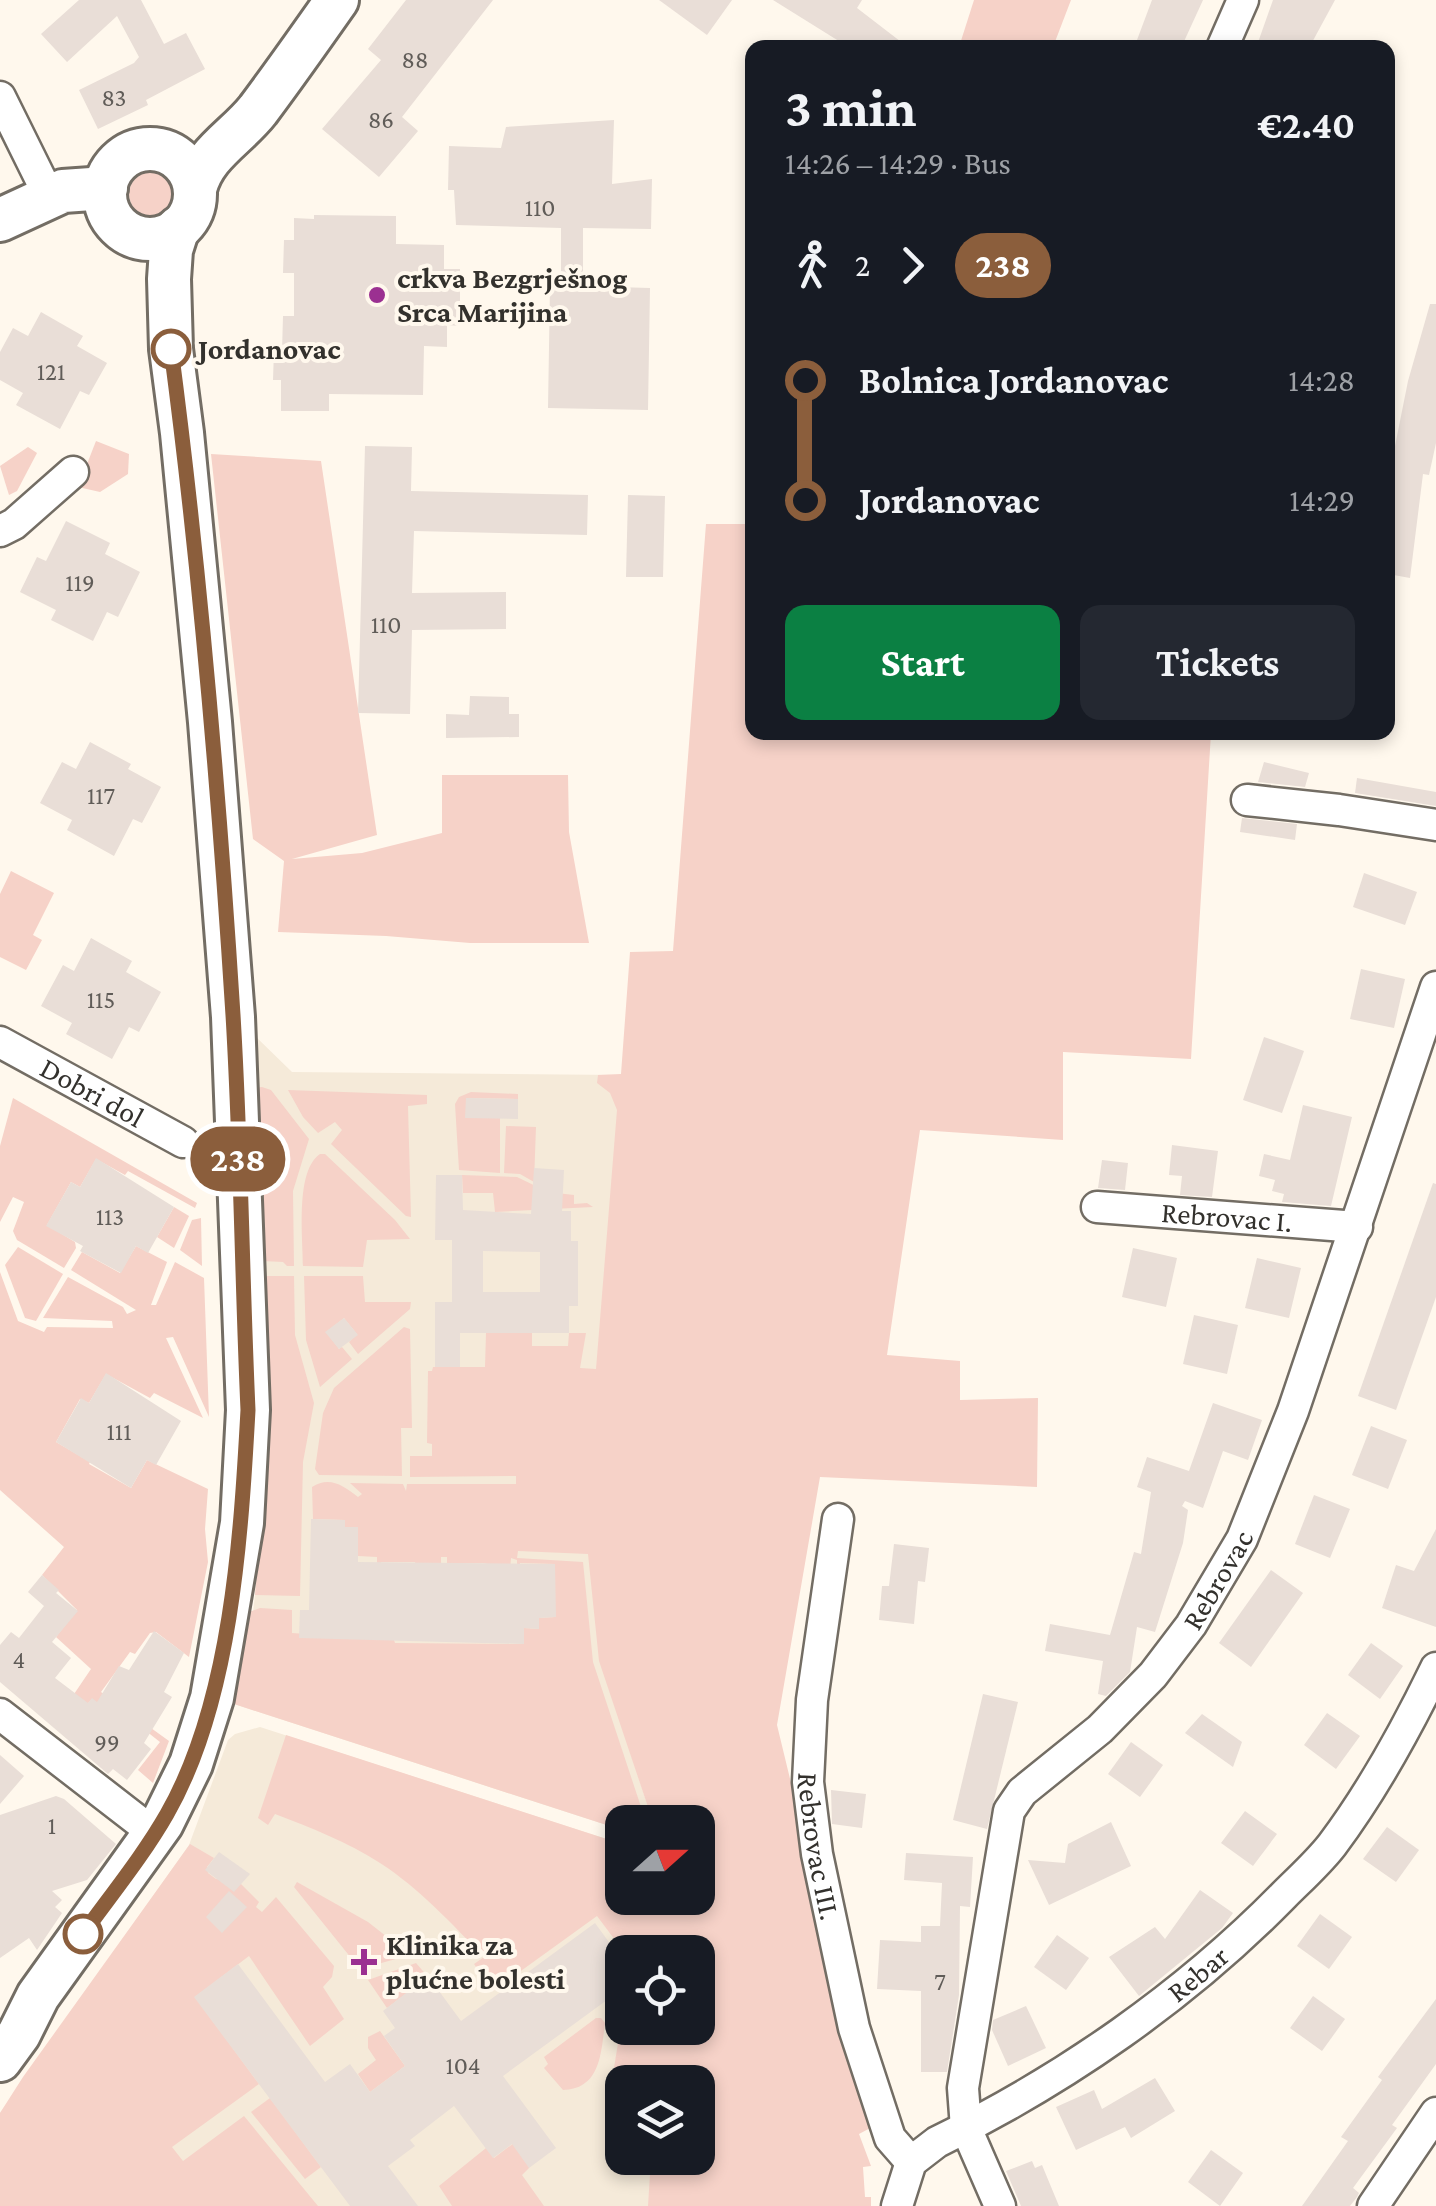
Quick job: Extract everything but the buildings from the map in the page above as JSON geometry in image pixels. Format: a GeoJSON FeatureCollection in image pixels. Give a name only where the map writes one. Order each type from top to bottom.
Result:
{"type":"FeatureCollection","features":[{"type":"Feature","properties":{"kind":"main road"},"geometry":{"type":"LineString","coordinates":[[0,2060],[19,2034],[38,1996],[154,1834],[191,1764],[212,1698],[242,1523],[248,1410],[233,1017],[221,847],[171,349],[169,278],[178,228],[192,210],[195,190],[209,158],[242,128],[336,0]]}},
{"type":"Feature","properties":{"kind":"main road"},"geometry":{"type":"LineString","coordinates":[[171,349],[146,260],[131,234],[112,218],[106,188],[113,169],[120,160],[143,150],[184,146],[273,88]]}},
{"type":"Feature","properties":{"kind":"main road"},"geometry":{"type":"LineString","coordinates":[[160,150],[186,166],[195,190]]}},
{"type":"Feature","properties":{"kind":"main road"},"geometry":{"type":"LineString","coordinates":[[0,220],[49,196],[76,188],[106,188]]}},
{"type":"Feature","properties":{"kind":"main road"},"geometry":{"type":"LineString","coordinates":[[131,234],[157,238],[178,228]]}},
{"type":"Feature","properties":{"kind":"main road"},"geometry":{"type":"LineString","coordinates":[[0,2022],[38,1996]]}},
{"type":"Feature","properties":{"kind":"street"},"geometry":{"type":"LineString","coordinates":[[1226,40],[1244,0]]}},
{"type":"Feature","properties":{"kind":"street"},"geometry":{"type":"LineString","coordinates":[[0,98],[49,196]]}},
{"type":"Feature","properties":{"kind":"street"},"geometry":{"type":"LineString","coordinates":[[0,531],[14,524],[73,472]]}},
{"type":"Feature","properties":{"kind":"street"},"geometry":{"type":"LineString","coordinates":[[1247,800],[1436,826]]}},
{"type":"Feature","properties":{"kind":"street","name":"Rebrovac"},"geometry":{"type":"LineString","coordinates":[[966,2128],[963,2088],[1009,1812],[1022,1792],[1100,1729],[1153,1675],[1191,1626],[1242,1539],[1293,1411],[1436,987]]}},
{"type":"Feature","properties":{"kind":"street","name":"Dobri dol"},"geometry":{"type":"LineString","coordinates":[[0,1042],[183,1142]]}},
{"type":"Feature","properties":{"kind":"street","name":"Rebrovac I."},"geometry":{"type":"LineString","coordinates":[[1098,1206],[1357,1227]]}},
{"type":"Feature","properties":{"kind":"street","name":"Rebrovac III."},"geometry":{"type":"LineString","coordinates":[[838,1519],[812,1700],[808,1782],[818,1854],[854,2028],[890,2138],[911,2162]]}},
{"type":"Feature","properties":{"kind":"street","name":"Rebar"},"geometry":{"type":"LineString","coordinates":[[911,2162],[938,2142],[1113,2040],[1258,1922],[1330,1848],[1398,1747],[1436,1668]]}},
{"type":"Feature","properties":{"kind":"street"},"geometry":{"type":"LineString","coordinates":[[0,1714],[154,1834]]}},
{"type":"Feature","properties":{"kind":"street"},"geometry":{"type":"LineString","coordinates":[[1372,2206],[1436,2113]]}},
{"type":"Feature","properties":{"kind":"street"},"geometry":{"type":"LineString","coordinates":[[966,2128],[1000,2206]]}},
{"type":"Feature","properties":{"kind":"street"},"geometry":{"type":"LineString","coordinates":[[896,2206],[911,2162]]}},
{"type":"Feature","properties":{"kind":"shaded area"},"geometry":{"type":"Polygon","coordinates":[[[974,0],[1071,0],[1056,40],[961,40],[974,0]]]}},
{"type":"Feature","properties":{"kind":"shaded area"},"geometry":{"type":"Polygon","coordinates":[[[152,171],[168,178],[175,194],[168,210],[152,217],[136,210],[129,194],[136,178],[152,171]]]}},
{"type":"Feature","properties":{"kind":"shaded area"},"geometry":{"type":"Polygon","coordinates":[[[96,441],[129,454],[128,474],[100,492],[78,487],[96,441]]]}},
{"type":"Feature","properties":{"kind":"shaded area"},"geometry":{"type":"Polygon","coordinates":[[[28,447],[37,453],[17,491],[9,495],[0,466],[28,447]]]}},
{"type":"Feature","properties":{"kind":"shaded area"},"geometry":{"type":"Polygon","coordinates":[[[211,454],[321,461],[377,835],[292,859],[362,853],[442,833],[442,775],[568,775],[569,832],[589,943],[470,943],[278,932],[284,861],[253,839],[211,454]]]}},
{"type":"Feature","properties":{"kind":"shaded area"},"geometry":{"type":"Polygon","coordinates":[[[706,524],[745,524],[745,740],[1211,740],[1191,1059],[1063,1052],[1063,1140],[920,1130],[887,1355],[960,1361],[960,1400],[1038,1398],[1037,1487],[820,1477],[777,1725],[874,2126],[859,2134],[871,2166],[863,2167],[865,2197],[871,2197],[871,2206],[648,2206],[650,2175],[715,2175],[715,2065],[614,2065],[618,2045],[715,2045],[715,1935],[611,1935],[597,1916],[493,1991],[474,1964],[484,1957],[435,1907],[394,1873],[355,1848],[275,1814],[268,1825],[258,1818],[286,1735],[605,1838],[605,1915],[715,1915],[715,1805],[647,1805],[599,1661],[588,1554],[518,1551],[517,1558],[583,1562],[593,1662],[640,1805],[605,1805],[605,1824],[234,1704],[249,1612],[260,1608],[292,1610],[292,1633],[395,1643],[524,1644],[524,1628],[539,1629],[539,1618],[555,1617],[555,1564],[520,1563],[520,1601],[517,1560],[511,1558],[510,1570],[484,1563],[451,1563],[447,1602],[447,1557],[441,1557],[441,1569],[416,1569],[415,1562],[381,1562],[377,1592],[377,1557],[358,1556],[358,1527],[345,1527],[345,1520],[313,1519],[312,1487],[336,1483],[358,1497],[362,1494],[350,1483],[403,1484],[406,1491],[407,1484],[516,1484],[516,1476],[410,1477],[410,1456],[432,1456],[432,1444],[427,1443],[428,1371],[433,1367],[485,1367],[486,1333],[532,1333],[532,1346],[568,1346],[569,1333],[586,1333],[580,1368],[596,1369],[617,1110],[610,1093],[597,1083],[598,1075],[621,1074],[630,952],[673,951],[706,524]]]}},
{"type":"Feature","properties":{"kind":"shaded area"},"geometry":{"type":"Polygon","coordinates":[[[11,871],[54,893],[33,935],[42,940],[26,970],[0,957],[0,894],[11,871]]]}},
{"type":"Feature","properties":{"kind":"shaded area"},"geometry":{"type":"Polygon","coordinates":[[[251,1032],[292,1072],[620,1075],[619,1718],[647,1805],[605,1805],[605,1824],[234,1704],[249,1612],[253,1612],[267,1453],[251,1032]]]}},
{"type":"Feature","properties":{"kind":"shaded area"},"geometry":{"type":"Polygon","coordinates":[[[254,1088],[271,1090],[309,1139],[293,1191],[294,1266],[262,1261],[254,1088]]]}},
{"type":"Feature","properties":{"kind":"shaded area"},"geometry":{"type":"Polygon","coordinates":[[[288,1090],[427,1095],[427,1104],[408,1106],[411,1217],[331,1144],[342,1130],[335,1122],[318,1133],[303,1117],[288,1090]]]}},
{"type":"Feature","properties":{"kind":"shaded area"},"geometry":{"type":"Polygon","coordinates":[[[471,1092],[518,1094],[518,1099],[466,1098],[466,1118],[500,1118],[500,1173],[459,1170],[455,1104],[459,1097],[471,1092]]]}},
{"type":"Feature","properties":{"kind":"shaded area"},"geometry":{"type":"Polygon","coordinates":[[[13,1098],[197,1203],[195,1208],[128,1171],[125,1175],[96,1159],[80,1187],[71,1182],[47,1225],[75,1242],[76,1248],[64,1268],[17,1240],[13,1231],[24,1202],[13,1197],[0,1222],[0,1146],[13,1098]]]}},
{"type":"Feature","properties":{"kind":"shaded area"},"geometry":{"type":"Polygon","coordinates":[[[506,1126],[536,1127],[534,1182],[520,1174],[504,1173],[506,1126]]]}},
{"type":"Feature","properties":{"kind":"shaded area"},"geometry":{"type":"Polygon","coordinates":[[[325,1154],[395,1220],[410,1239],[367,1240],[363,1267],[303,1266],[304,1189],[312,1162],[325,1154]]]}},
{"type":"Feature","properties":{"kind":"shaded area"},"geometry":{"type":"Polygon","coordinates":[[[462,1175],[517,1177],[548,1192],[574,1195],[574,1204],[587,1203],[593,1207],[495,1212],[493,1193],[463,1193],[462,1175]]]}},
{"type":"Feature","properties":{"kind":"shaded area"},"geometry":{"type":"Polygon","coordinates":[[[174,1207],[189,1216],[174,1248],[157,1237],[174,1207]]]}},
{"type":"Feature","properties":{"kind":"shaded area"},"geometry":{"type":"Polygon","coordinates":[[[201,1218],[202,1266],[180,1250],[192,1220],[201,1218]]]}},
{"type":"Feature","properties":{"kind":"shaded area"},"geometry":{"type":"Polygon","coordinates":[[[136,1246],[167,1262],[151,1305],[156,1305],[175,1262],[204,1278],[209,1417],[173,1337],[166,1338],[203,1418],[154,1393],[150,1398],[106,1374],[89,1403],[80,1399],[56,1442],[85,1459],[98,1446],[89,1464],[131,1488],[147,1460],[208,1489],[208,1562],[189,1657],[156,1632],[150,1633],[135,1654],[130,1652],[101,1692],[169,1741],[153,1783],[138,1770],[160,1742],[141,1727],[133,1734],[92,1699],[82,1710],[70,1700],[91,1669],[56,1637],[77,1610],[42,1575],[64,1547],[0,1490],[0,1272],[18,1321],[44,1332],[47,1327],[113,1328],[112,1321],[43,1318],[68,1277],[123,1307],[127,1314],[136,1310],[71,1270],[82,1252],[120,1273],[136,1246]]]}},
{"type":"Feature","properties":{"kind":"shaded area"},"geometry":{"type":"Polygon","coordinates":[[[18,1247],[63,1274],[36,1321],[25,1318],[5,1265],[18,1247]]]}},
{"type":"Feature","properties":{"kind":"shaded area"},"geometry":{"type":"Polygon","coordinates":[[[262,1276],[294,1276],[295,1335],[314,1403],[303,1462],[300,1596],[255,1595],[267,1453],[262,1276]]]}},
{"type":"Feature","properties":{"kind":"shaded area"},"geometry":{"type":"Polygon","coordinates":[[[304,1276],[363,1276],[365,1302],[411,1302],[410,1309],[358,1354],[349,1342],[357,1334],[344,1318],[326,1332],[352,1359],[320,1387],[306,1340],[304,1276]]]}},
{"type":"Feature","properties":{"kind":"shaded area"},"geometry":{"type":"Polygon","coordinates":[[[404,1327],[410,1329],[412,1428],[401,1428],[402,1476],[319,1475],[315,1469],[323,1413],[334,1388],[404,1327]]]}},
{"type":"Feature","properties":{"kind":"shaded area","name":"Klinika za plućne bolesti"},"geometry":{"type":"Polygon","coordinates":[[[260,1727],[605,1839],[605,1915],[636,1915],[653,1935],[605,1935],[605,2045],[636,2045],[653,2065],[605,2065],[605,2175],[668,2175],[660,2206],[0,2206],[0,2113],[189,1845],[228,1740],[260,1727]]]}},
{"type":"Feature","properties":{"kind":"shaded area"},"geometry":{"type":"Polygon","coordinates":[[[190,1844],[214,1858],[207,1867],[208,1873],[216,1879],[238,1881],[259,1902],[256,1907],[262,1912],[276,1897],[334,1966],[332,1977],[323,1987],[344,2019],[310,2046],[249,1956],[195,1997],[259,2084],[172,2147],[183,2161],[244,2116],[318,2206],[0,2206],[0,2113],[190,1844]]]}},
{"type":"Feature","properties":{"kind":"shaded area"},"geometry":{"type":"Polygon","coordinates":[[[297,1882],[368,1922],[410,1955],[360,1969],[294,1887],[297,1882]]]}},
{"type":"Feature","properties":{"kind":"shaded area"},"geometry":{"type":"Polygon","coordinates":[[[416,1963],[428,1977],[387,2008],[368,1980],[416,1963]]]}},
{"type":"Feature","properties":{"kind":"shaded area"},"geometry":{"type":"Polygon","coordinates":[[[596,2018],[605,2023],[597,2067],[585,2083],[563,2090],[544,2068],[548,2064],[544,2057],[596,2018]]]}},
{"type":"Feature","properties":{"kind":"shaded area"},"geometry":{"type":"Polygon","coordinates":[[[380,2031],[405,2066],[370,2092],[358,2074],[376,2060],[368,2048],[368,2037],[380,2031]]]}},
{"type":"Feature","properties":{"kind":"shaded area"},"geometry":{"type":"Polygon","coordinates":[[[270,2098],[321,2167],[305,2179],[251,2112],[270,2098]]]}},
{"type":"Feature","properties":{"kind":"shaded area"},"geometry":{"type":"Polygon","coordinates":[[[523,2136],[529,2168],[522,2175],[544,2206],[452,2206],[439,2186],[486,2148],[494,2158],[523,2136]]]}},
{"type":"Feature","properties":{"kind":"bus line","name":"238"},"geometry":{"type":"LineString","coordinates":[[83,1934],[168,1812],[191,1764],[221,1654],[242,1523],[245,1472],[248,1410],[233,1017],[210,722],[171,349]]}},
{"type":"Feature","properties":{"kind":"place","name":"crkva Bezgrješnog Srca Marijina"},"geometry":{"type":"Point","coordinates":[377,295]}},
{"type":"Feature","properties":{"kind":"place","name":"Jordanovac"},"geometry":{"type":"Point","coordinates":[171,349]}},
{"type":"Feature","properties":{"kind":"place","name":"Klinika za plućne bolesti"},"geometry":{"type":"Point","coordinates":[364,1962]}}]}
